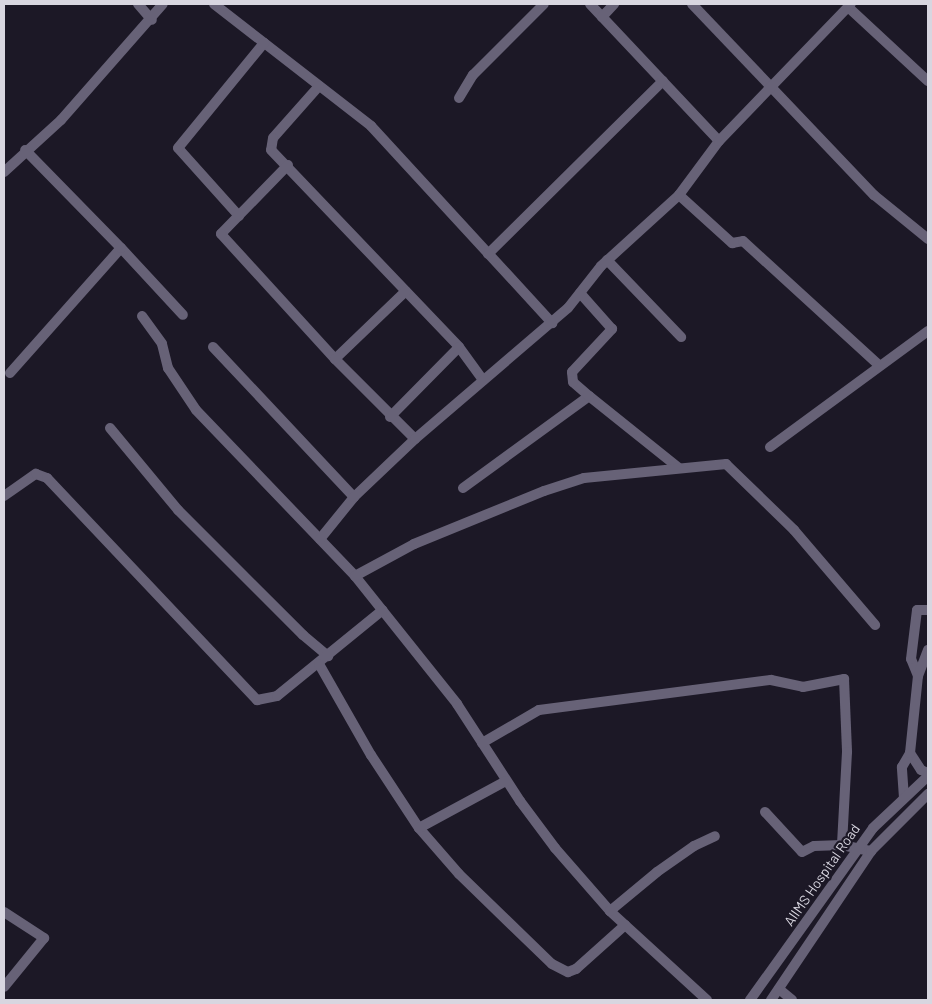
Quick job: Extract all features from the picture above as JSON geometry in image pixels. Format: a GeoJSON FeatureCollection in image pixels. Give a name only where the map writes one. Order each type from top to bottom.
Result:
{"type":"FeatureCollection","features":[{"type":"Feature","properties":{"kind":"street"},"geometry":{"type":"LineString","coordinates":[[138,4],[152,20]]}},
{"type":"Feature","properties":{"kind":"street"},"geometry":{"type":"LineString","coordinates":[[5,169],[61,120],[152,20],[162,4]]}},
{"type":"Feature","properties":{"kind":"street"},"geometry":{"type":"LineString","coordinates":[[214,4],[371,126],[552,323]]}},
{"type":"Feature","properties":{"kind":"street"},"geometry":{"type":"LineString","coordinates":[[459,98],[473,75],[544,4]]}},
{"type":"Feature","properties":{"kind":"street"},"geometry":{"type":"LineString","coordinates":[[590,4],[719,141]]}},
{"type":"Feature","properties":{"kind":"street"},"geometry":{"type":"LineString","coordinates":[[602,17],[614,4]]}},
{"type":"Feature","properties":{"kind":"street"},"geometry":{"type":"LineString","coordinates":[[692,4],[874,195],[928,240]]}},
{"type":"Feature","properties":{"kind":"street"},"geometry":{"type":"LineString","coordinates":[[320,539],[354,496],[415,439],[552,323],[607,260],[680,195],[719,141],[850,5],[928,81]]}},
{"type":"Feature","properties":{"kind":"street"},"geometry":{"type":"LineString","coordinates":[[240,216],[178,148],[264,44]]}},
{"type":"Feature","properties":{"kind":"street"},"geometry":{"type":"LineString","coordinates":[[488,254],[663,81]]}},
{"type":"Feature","properties":{"kind":"street"},"geometry":{"type":"LineString","coordinates":[[319,86],[273,138],[271,150],[288,165],[459,348],[483,380]]}},
{"type":"Feature","properties":{"kind":"street"},"geometry":{"type":"LineString","coordinates":[[25,150],[121,248],[183,315]]}},
{"type":"Feature","properties":{"kind":"street"},"geometry":{"type":"LineString","coordinates":[[288,165],[240,216],[220,234],[390,417],[415,439]]}},
{"type":"Feature","properties":{"kind":"street"},"geometry":{"type":"LineString","coordinates":[[680,195],[732,243],[743,241],[880,366]]}},
{"type":"Feature","properties":{"kind":"street"},"geometry":{"type":"LineString","coordinates":[[10,374],[121,248]]}},
{"type":"Feature","properties":{"kind":"street"},"geometry":{"type":"LineString","coordinates":[[607,260],[681,337]]}},
{"type":"Feature","properties":{"kind":"street"},"geometry":{"type":"LineString","coordinates":[[335,359],[406,291]]}},
{"type":"Feature","properties":{"kind":"street"},"geometry":{"type":"LineString","coordinates":[[580,293],[612,329],[572,372],[573,382],[679,468]]}},
{"type":"Feature","properties":{"kind":"street"},"geometry":{"type":"LineString","coordinates":[[142,316],[162,344],[168,368],[196,410],[320,539],[383,610],[457,704],[506,781],[554,848],[610,911],[707,1000]]}},
{"type":"Feature","properties":{"kind":"street"},"geometry":{"type":"LineString","coordinates":[[770,446],[928,331]]}},
{"type":"Feature","properties":{"kind":"street"},"geometry":{"type":"LineString","coordinates":[[213,347],[354,496]]}},
{"type":"Feature","properties":{"kind":"street"},"geometry":{"type":"LineString","coordinates":[[390,417],[459,348]]}},
{"type":"Feature","properties":{"kind":"street"},"geometry":{"type":"LineString","coordinates":[[463,488],[589,396]]}},
{"type":"Feature","properties":{"kind":"street"},"geometry":{"type":"LineString","coordinates":[[110,428],[178,510],[303,635],[328,656]]}},
{"type":"Feature","properties":{"kind":"street"},"geometry":{"type":"LineString","coordinates":[[354,576],[414,544],[544,490],[584,478],[726,464],[794,530],[875,625]]}},
{"type":"Feature","properties":{"kind":"street"},"geometry":{"type":"LineString","coordinates":[[4,496],[36,474],[47,478],[238,684],[257,700],[277,696],[320,664],[383,610]]}},
{"type":"Feature","properties":{"kind":"street"},"geometry":{"type":"LineString","coordinates":[[918,676],[911,659],[917,610],[928,610]]}},
{"type":"Feature","properties":{"kind":"street"},"geometry":{"type":"LineString","coordinates":[[904,798],[900,778],[910,753],[918,676],[928,650]]}},
{"type":"Feature","properties":{"kind":"street"},"geometry":{"type":"LineString","coordinates":[[320,664],[371,756],[419,828],[459,874],[562,970],[576,969],[625,925]]}},
{"type":"Feature","properties":{"kind":"street"},"geometry":{"type":"LineString","coordinates":[[482,743],[539,710],[771,680],[803,687],[844,679],[847,752],[842,845]]}},
{"type":"Feature","properties":{"kind":"street"},"geometry":{"type":"LineString","coordinates":[[910,753],[921,770],[928,775]]}},
{"type":"Feature","properties":{"kind":"street","name":"AIIMS Hospital Road"},"geometry":{"type":"LineString","coordinates":[[750,1000],[873,828],[928,775]]}},
{"type":"Feature","properties":{"kind":"street"},"geometry":{"type":"LineString","coordinates":[[419,828],[506,781]]}},
{"type":"Feature","properties":{"kind":"street","name":"AIIMS Hospital Road"},"geometry":{"type":"LineString","coordinates":[[771,1000],[871,851],[928,794]]}},
{"type":"Feature","properties":{"kind":"street"},"geometry":{"type":"LineString","coordinates":[[765,812],[802,852],[814,846],[842,845],[858,851],[871,851]]}},
{"type":"Feature","properties":{"kind":"street"},"geometry":{"type":"LineString","coordinates":[[610,911],[657,872],[694,846],[715,836]]}},
{"type":"Feature","properties":{"kind":"street"},"geometry":{"type":"LineString","coordinates":[[4,912],[44,938],[4,987]]}},
{"type":"Feature","properties":{"kind":"street"},"geometry":{"type":"LineString","coordinates":[[779,989],[792,1000]]}}]}
